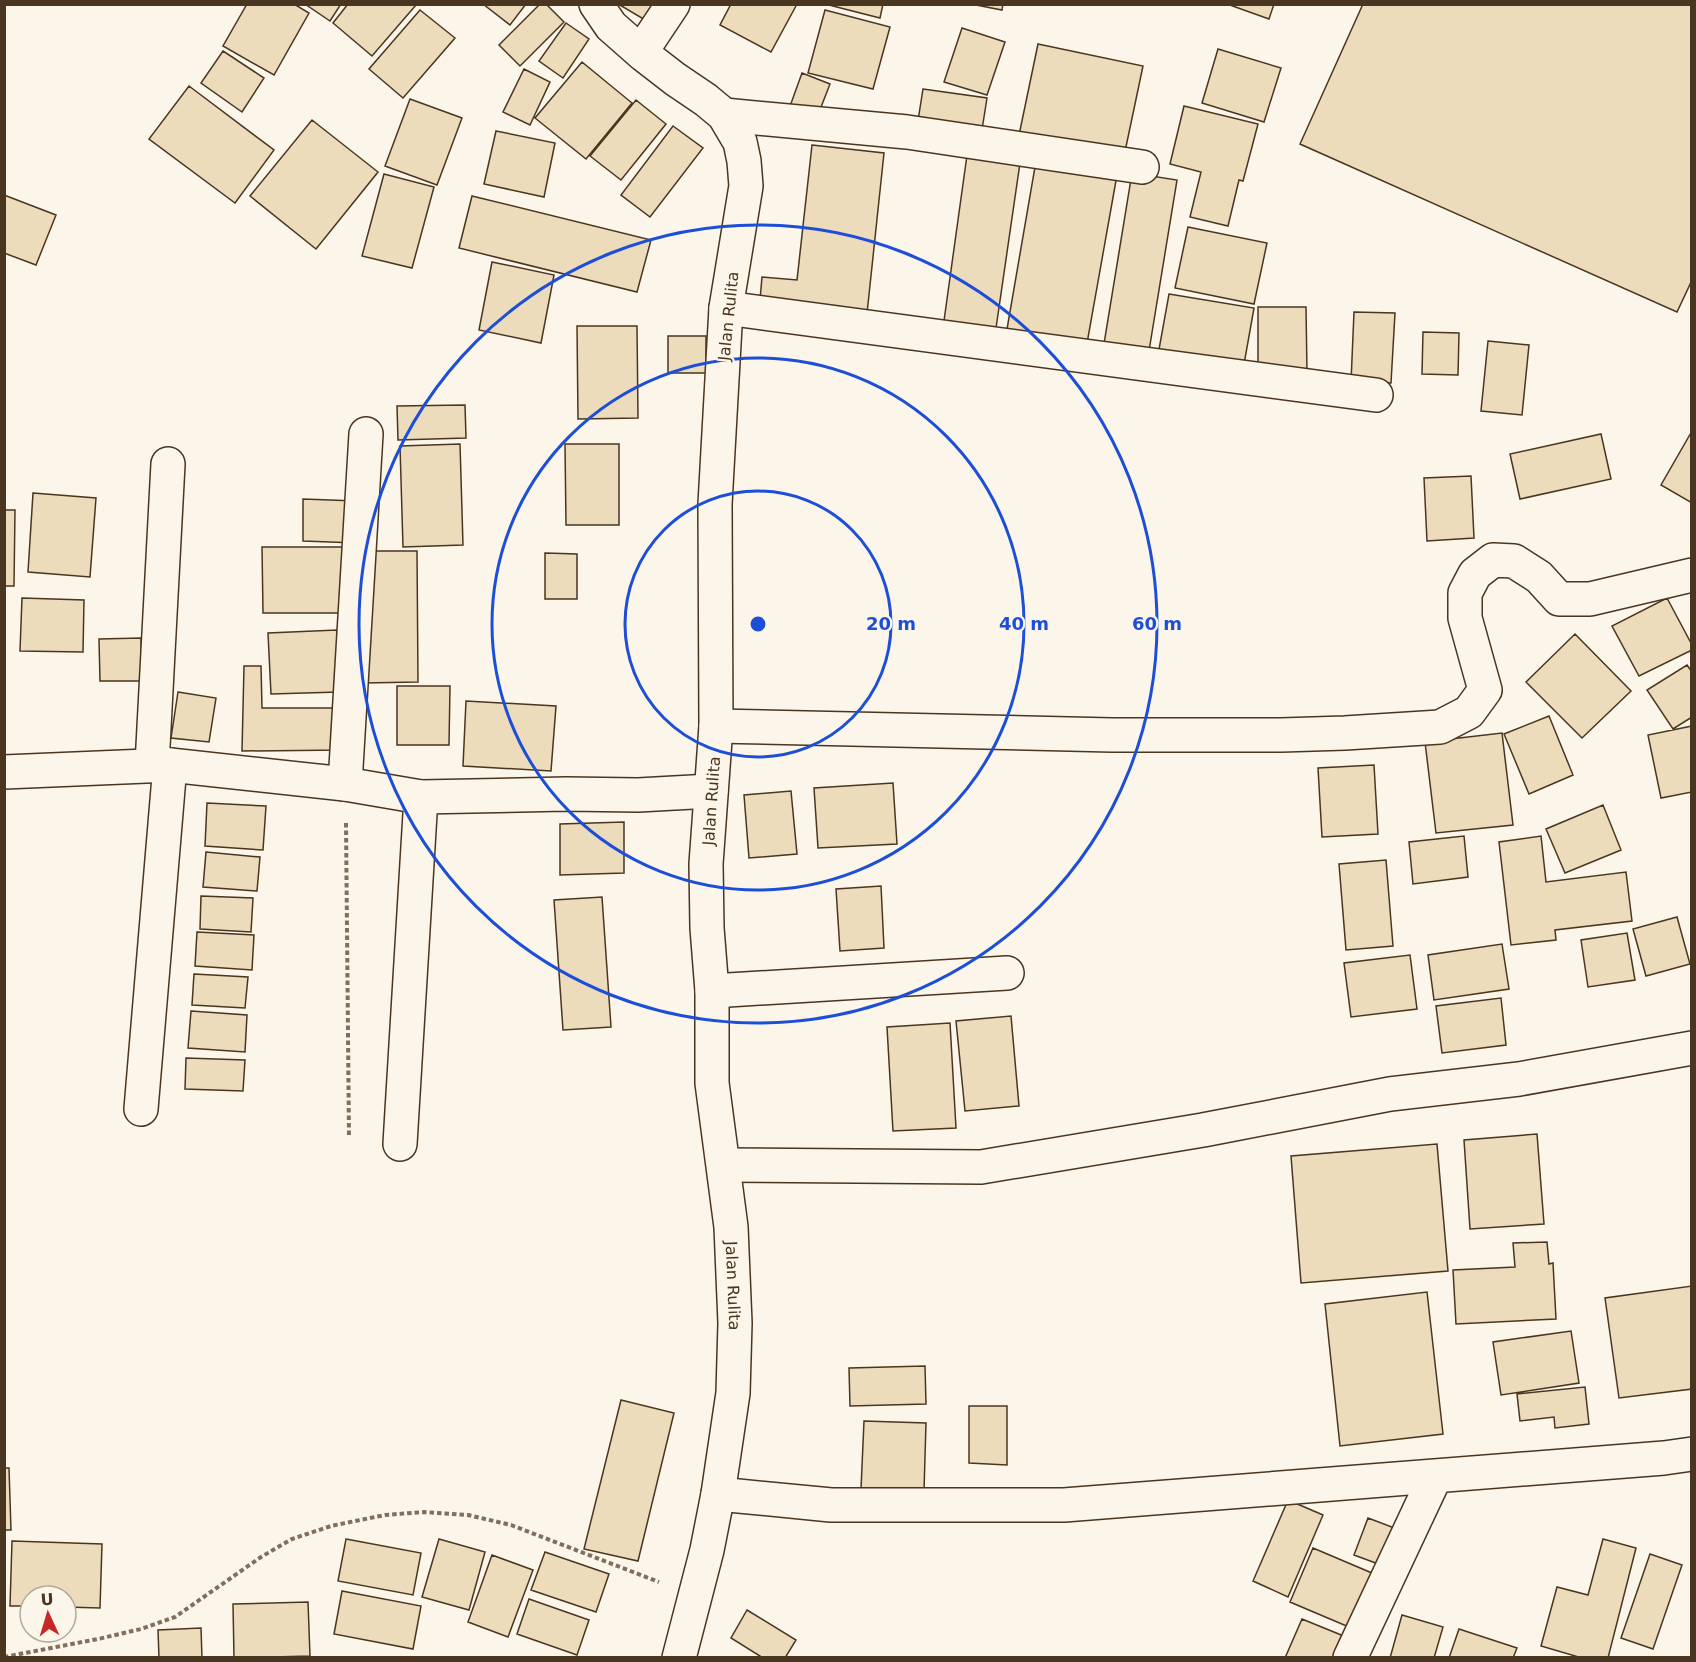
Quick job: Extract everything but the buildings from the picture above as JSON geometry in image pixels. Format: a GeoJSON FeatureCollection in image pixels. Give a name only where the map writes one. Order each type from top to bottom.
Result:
{"type":"FeatureCollection","features":[{"type":"Feature","properties":{"kind":"street","name":"Jalan Rulita"},"geometry":{"type":"LineString","coordinates":[[596,4],[611,26],[675,79],[724,115],[740,142],[746,186],[726,308],[715,504],[716,726],[706,864],[707,928],[712,991],[712,1083],[731,1227],[735,1323],[733,1393],[718,1494],[680,1658]]}},
{"type":"Feature","properties":{"kind":"street"},"geometry":{"type":"LineString","coordinates":[[641,52],[673,4]]}},
{"type":"Feature","properties":{"kind":"street"},"geometry":{"type":"LineString","coordinates":[[724,115],[907,132],[1142,167]]}},
{"type":"Feature","properties":{"kind":"street"},"geometry":{"type":"LineString","coordinates":[[726,308],[1376,395]]}},
{"type":"Feature","properties":{"kind":"street"},"geometry":{"type":"LineString","coordinates":[[345,784],[366,434]]}},
{"type":"Feature","properties":{"kind":"street"},"geometry":{"type":"LineString","coordinates":[[141,1110],[161,765],[168,464]]}},
{"type":"Feature","properties":{"kind":"street"},"geometry":{"type":"LineString","coordinates":[[716,726],[1112,735],[1281,735],[1440,727],[1469,712],[1485,690],[1465,618],[1465,592],[1475,574],[1493,560],[1514,561],[1539,577],[1559,598],[1590,598],[1692,575]]}},
{"type":"Feature","properties":{"kind":"street"},"geometry":{"type":"LineString","coordinates":[[4,772],[161,765],[345,784],[421,797],[638,795],[711,791]]}},
{"type":"Feature","properties":{"kind":"street"},"geometry":{"type":"LineString","coordinates":[[400,1144],[421,797]]}},
{"type":"Feature","properties":{"kind":"street"},"geometry":{"type":"LineString","coordinates":[[712,991],[1007,973]]}},
{"type":"Feature","properties":{"kind":"street"},"geometry":{"type":"LineString","coordinates":[[724,1164],[981,1167],[1203,1130],[1390,1094],[1519,1079],[1692,1048]]}},
{"type":"Feature","properties":{"kind":"street"},"geometry":{"type":"LineString","coordinates":[[718,1494],[831,1506],[1064,1505],[1436,1477],[1692,1454]]}},
{"type":"Feature","properties":{"kind":"street"},"geometry":{"type":"LineString","coordinates":[[1350,1658],[1436,1477]]}},
{"type":"Feature","properties":{"kind":"path"},"geometry":{"type":"LineString","coordinates":[[345,784],[349,1138]]}},
{"type":"Feature","properties":{"kind":"path"},"geometry":{"type":"LineString","coordinates":[[4,1657],[141,1629],[175,1617],[261,1557],[292,1539],[331,1527],[395,1514],[424,1512],[468,1515],[511,1525],[695,1595]]}}]}
